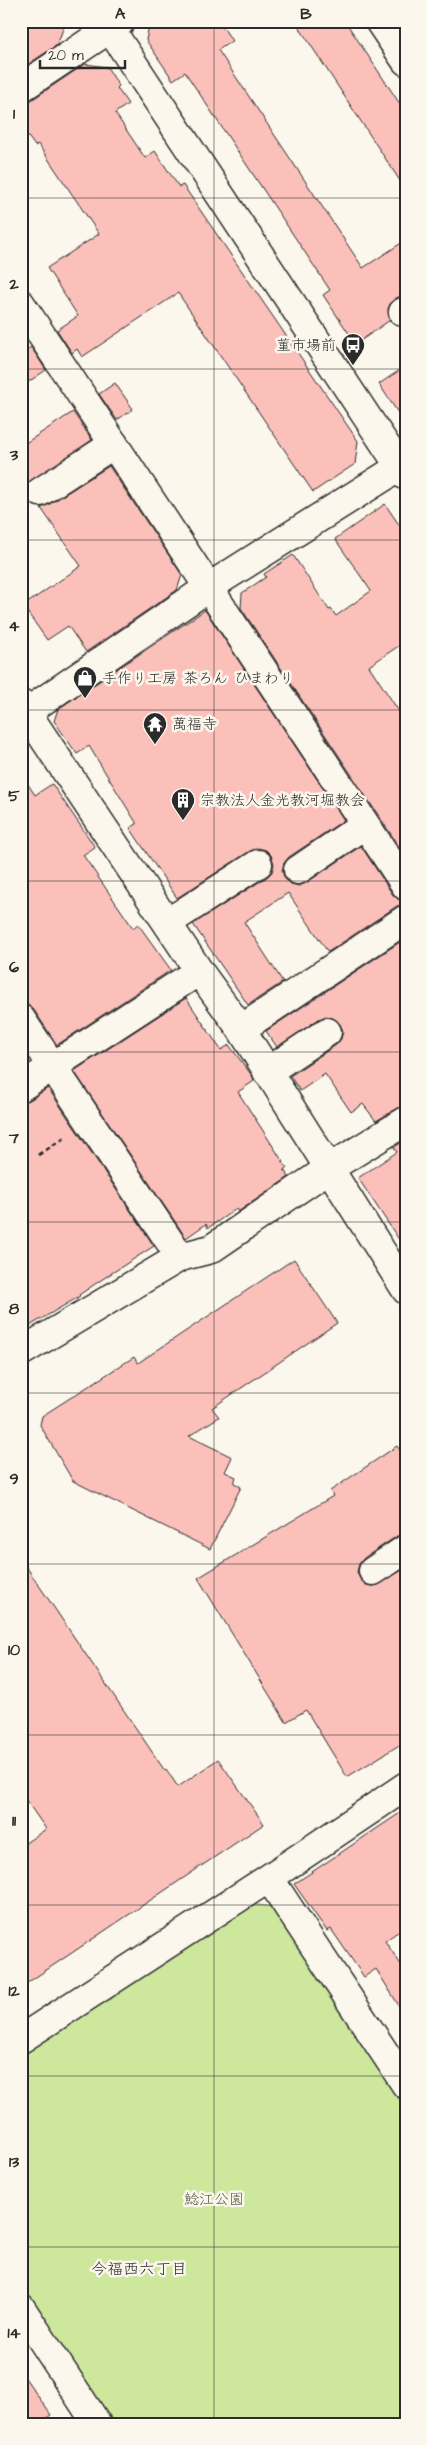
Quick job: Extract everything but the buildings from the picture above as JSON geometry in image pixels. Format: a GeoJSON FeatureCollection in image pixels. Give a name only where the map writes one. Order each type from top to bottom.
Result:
{"type":"FeatureCollection","features":[{"type":"Feature","properties":{"kind":"street"},"geometry":{"type":"LineString","coordinates":[[379,21],[406,61]]}},
{"type":"Feature","properties":{"kind":"street"},"geometry":{"type":"LineString","coordinates":[[21,88],[112,24],[404,468],[209,587],[23,711],[241,1029],[406,1290]]}},
{"type":"Feature","properties":{"kind":"street"},"geometry":{"type":"LineString","coordinates":[[21,304],[406,886]]}},
{"type":"Feature","properties":{"kind":"street"},"geometry":{"type":"LineString","coordinates":[[40,492],[114,444]]}},
{"type":"Feature","properties":{"kind":"street"},"geometry":{"type":"LineString","coordinates":[[298,870],[364,825]]}},
{"type":"Feature","properties":{"kind":"street"},"geometry":{"type":"LineString","coordinates":[[167,923],[258,864]]}},
{"type":"Feature","properties":{"kind":"street"},"geometry":{"type":"LineString","coordinates":[[241,1029],[406,919]]}},
{"type":"Feature","properties":{"kind":"street"},"geometry":{"type":"LineString","coordinates":[[21,1087],[53,1068],[199,970]]}},
{"type":"Feature","properties":{"kind":"street"},"geometry":{"type":"LineString","coordinates":[[21,1019],[180,1257]]}},
{"type":"Feature","properties":{"kind":"street"},"geometry":{"type":"LineString","coordinates":[[268,1072],[327,1032]]}},
{"type":"Feature","properties":{"kind":"street"},"geometry":{"type":"LineString","coordinates":[[21,1352],[180,1257],[212,1249],[328,1169],[406,1121]]}},
{"type":"Feature","properties":{"kind":"street"},"geometry":{"type":"LineString","coordinates":[[373,1571],[406,1549]]}},
{"type":"Feature","properties":{"kind":"street"},"geometry":{"type":"LineString","coordinates":[[21,2039],[269,1878],[406,1786]]}},
{"type":"Feature","properties":{"kind":"street"},"geometry":{"type":"LineString","coordinates":[[269,1878],[406,2085]]}},
{"type":"Feature","properties":{"kind":"street"},"geometry":{"type":"LineString","coordinates":[[21,2308],[97,2424]]}},
{"type":"Feature","properties":{"kind":"path"},"geometry":{"type":"LineString","coordinates":[[38,1154],[89,1123]]}},
{"type":"Feature","properties":{"kind":"green space","name":"鯰江公園"},"geometry":{"type":"Polygon","coordinates":[[[249,1904],[273,1907],[406,2109],[406,2424],[112,2424],[21,2288],[21,2052],[249,1904]]]}},
{"type":"Feature","properties":{"kind":"place","name":"菫市場前"},"geometry":{"type":"Point","coordinates":[353,366]}},
{"type":"Feature","properties":{"kind":"place","name":"手作り工房 茶ろん ひまわり"},"geometry":{"type":"Point","coordinates":[85,699]}},
{"type":"Feature","properties":{"kind":"place","name":"萬福寺"},"geometry":{"type":"Point","coordinates":[155,745]}},
{"type":"Feature","properties":{"kind":"place","name":"宗教法人金光教河堀教会"},"geometry":{"type":"Point","coordinates":[183,821]}},
{"type":"Feature","properties":{"kind":"district","name":"今福西六丁目"},"geometry":{"type":"Point","coordinates":[139,2269]}}]}
